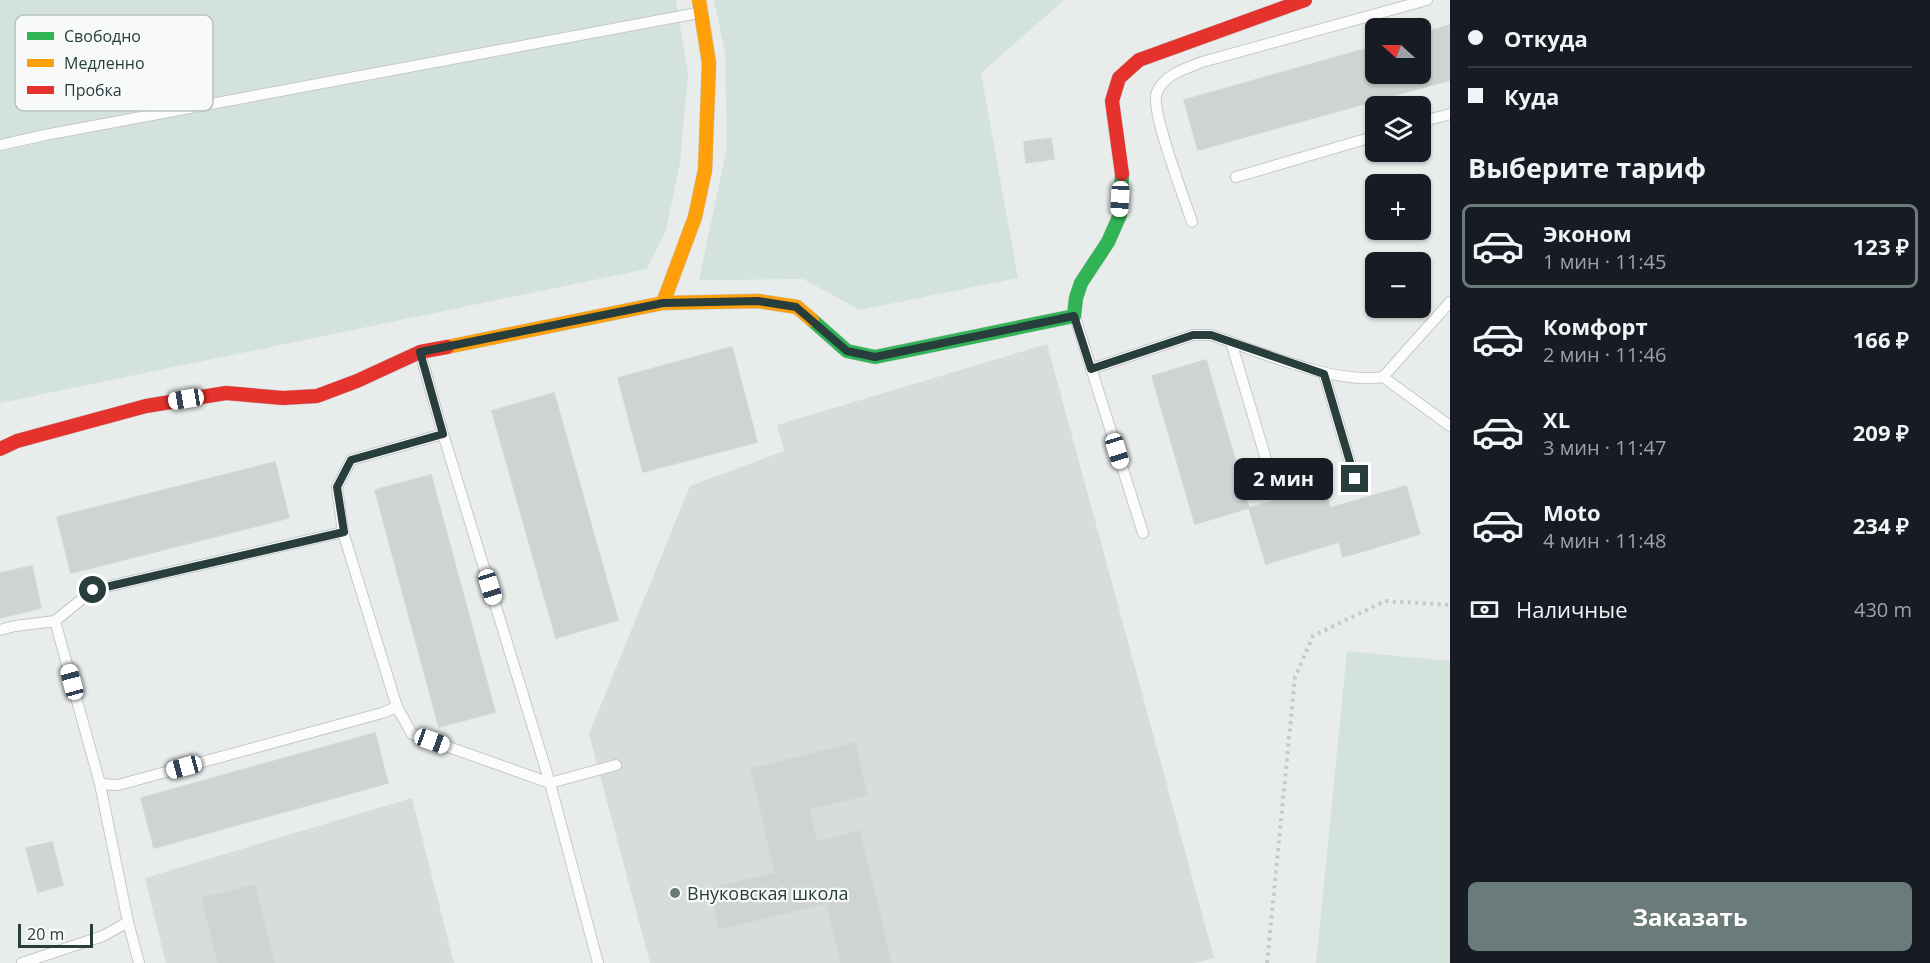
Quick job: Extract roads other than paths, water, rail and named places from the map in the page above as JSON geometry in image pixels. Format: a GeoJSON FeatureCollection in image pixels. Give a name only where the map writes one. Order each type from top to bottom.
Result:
{"type":"FeatureCollection","features":[{"type":"Feature","properties":{"kind":"street"},"geometry":{"type":"LineString","coordinates":[[0,448],[17,441],[157,404],[226,393],[283,398],[317,396],[357,381],[420,352],[663,303],[758,301],[796,307],[847,351],[875,357],[1074,316],[1081,283],[1108,242],[1120,215],[1122,166],[1112,101],[1119,78],[1139,60],[1305,0]]}},
{"type":"Feature","properties":{"kind":"street"},"geometry":{"type":"LineString","coordinates":[[663,303],[695,217],[705,170],[709,63],[700,6]]}},
{"type":"Feature","properties":{"kind":"lane"},"geometry":{"type":"LineString","coordinates":[[1192,222],[1156,113],[1156,93],[1168,76],[1202,62],[1427,0]]}},
{"type":"Feature","properties":{"kind":"lane"},"geometry":{"type":"LineString","coordinates":[[213,101],[700,6]]}},
{"type":"Feature","properties":{"kind":"lane"},"geometry":{"type":"LineString","coordinates":[[0,145],[164,111]]}},
{"type":"Feature","properties":{"kind":"lane"},"geometry":{"type":"LineString","coordinates":[[1431,119],[1450,114]]}},
{"type":"Feature","properties":{"kind":"lane"},"geometry":{"type":"LineString","coordinates":[[1236,177],[1365,139]]}},
{"type":"Feature","properties":{"kind":"lane"},"geometry":{"type":"LineString","coordinates":[[1091,369],[1193,335],[1211,335],[1324,374],[1369,379],[1383,376],[1450,303]]}},
{"type":"Feature","properties":{"kind":"lane"},"geometry":{"type":"LineString","coordinates":[[1074,316],[1143,533]]}},
{"type":"Feature","properties":{"kind":"lane"},"geometry":{"type":"LineString","coordinates":[[1231,342],[1274,486]]}},
{"type":"Feature","properties":{"kind":"lane"},"geometry":{"type":"LineString","coordinates":[[420,352],[550,783],[598,963]]}},
{"type":"Feature","properties":{"kind":"lane"},"geometry":{"type":"LineString","coordinates":[[1324,374],[1355,479]]}},
{"type":"Feature","properties":{"kind":"lane"},"geometry":{"type":"LineString","coordinates":[[1383,376],[1450,426]]}},
{"type":"Feature","properties":{"kind":"lane"},"geometry":{"type":"LineString","coordinates":[[443,434],[351,460],[337,487],[344,532],[397,707],[412,734],[550,783],[616,765]]}},
{"type":"Feature","properties":{"kind":"lane"},"geometry":{"type":"LineString","coordinates":[[0,630],[55,621],[93,590],[344,532]]}},
{"type":"Feature","properties":{"kind":"lane"},"geometry":{"type":"LineString","coordinates":[[55,621],[100,784],[128,922],[139,963]]}},
{"type":"Feature","properties":{"kind":"lane"},"geometry":{"type":"LineString","coordinates":[[100,784],[118,785],[397,707]]}},
{"type":"Feature","properties":{"kind":"lane"},"geometry":{"type":"LineString","coordinates":[[22,963],[103,936],[128,922]]}},
{"type":"Feature","properties":{"kind":"place","name":"Внуковская школа"},"geometry":{"type":"Point","coordinates":[675,893]}}]}
